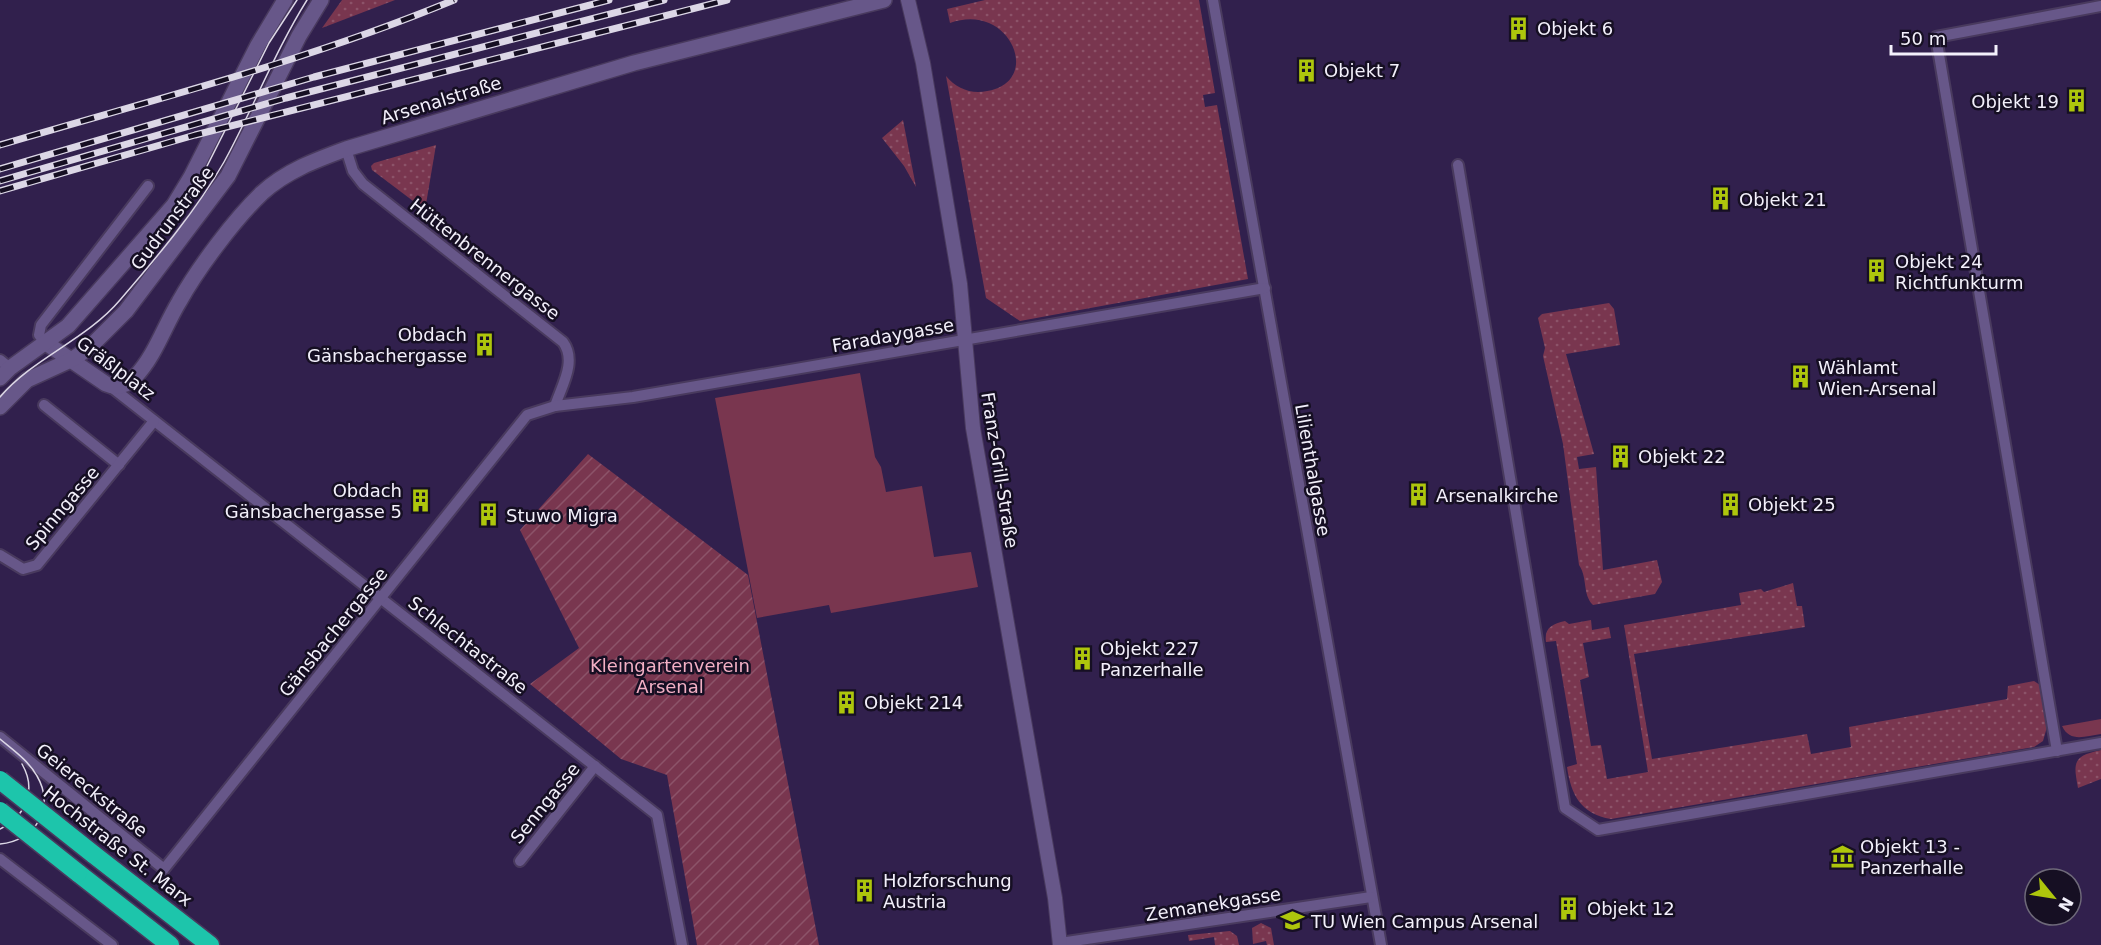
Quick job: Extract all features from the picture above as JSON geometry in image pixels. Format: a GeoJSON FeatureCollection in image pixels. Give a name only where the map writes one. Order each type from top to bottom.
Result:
{"type":"FeatureCollection","features":[{"type":"Feature","properties":{"kind":"highway","name":"Hochstraße St. Marx"},"geometry":{"type":"LineString","coordinates":[[0,780],[210,945]]}},
{"type":"Feature","properties":{"kind":"highway"},"geometry":{"type":"LineString","coordinates":[[0,811],[170,945]]}},
{"type":"Feature","properties":{"kind":"highway"},"geometry":{"type":"LineString","coordinates":[[146,926],[164,945]]}},
{"type":"Feature","properties":{"kind":"main road","name":"Gudrunstraße"},"geometry":{"type":"LineString","coordinates":[[3,369],[46,343],[68,326],[174,205],[191,177],[258,45],[285,0]]}},
{"type":"Feature","properties":{"kind":"main road","name":"Gudrunstraße"},"geometry":{"type":"LineString","coordinates":[[0,407],[21,384],[34,375],[73,359],[90,348],[117,322],[217,194],[299,36],[321,0]]}},
{"type":"Feature","properties":{"kind":"main road","name":"Arsenalstraße"},"geometry":{"type":"LineString","coordinates":[[111,386],[125,384],[140,371],[192,281],[262,194],[300,167],[346,149],[634,63],[884,0]]}},
{"type":"Feature","properties":{"kind":"main road","name":"Gräßlplatz"},"geometry":{"type":"LineString","coordinates":[[46,343],[111,386]]}},
{"type":"Feature","properties":{"kind":"street","name":"Franz-Grill-Straße"},"geometry":{"type":"LineString","coordinates":[[908,0],[923,63],[960,284],[973,428],[1055,898],[1060,944]]}},
{"type":"Feature","properties":{"kind":"street","name":"Lilienthalgasse"},"geometry":{"type":"LineString","coordinates":[[1213,0],[1381,945]]}},
{"type":"Feature","properties":{"kind":"street"},"geometry":{"type":"LineString","coordinates":[[2057,751],[1936,37],[2101,6]]}},
{"type":"Feature","properties":{"kind":"street","name":"Hüttenbrennergasse"},"geometry":{"type":"LineString","coordinates":[[346,149],[359,180],[561,340],[570,351],[570,361],[555,406]]}},
{"type":"Feature","properties":{"kind":"street"},"geometry":{"type":"LineString","coordinates":[[1458,165],[1565,808],[1598,830],[2101,743]]}},
{"type":"Feature","properties":{"kind":"street"},"geometry":{"type":"LineString","coordinates":[[46,343],[39,335],[41,325],[148,186]]}},
{"type":"Feature","properties":{"kind":"street","name":"Faradaygasse"},"geometry":{"type":"LineString","coordinates":[[527,415],[555,406],[633,397],[1265,288]]}},
{"type":"Feature","properties":{"kind":"street","name":"Gräßlplatz"},"geometry":{"type":"LineString","coordinates":[[111,386],[154,421],[119,465]]}},
{"type":"Feature","properties":{"kind":"street"},"geometry":{"type":"LineString","coordinates":[[44,405],[119,465]]}},
{"type":"Feature","properties":{"kind":"street","name":"Gänsbachergasse"},"geometry":{"type":"LineString","coordinates":[[164,869],[527,415]]}},
{"type":"Feature","properties":{"kind":"street","name":"Schlechtastraße"},"geometry":{"type":"LineString","coordinates":[[154,421],[657,815],[682,945]]}},
{"type":"Feature","properties":{"kind":"street","name":"Spinngasse"},"geometry":{"type":"LineString","coordinates":[[0,555],[18,567],[28,569],[38,565],[119,465]]}},
{"type":"Feature","properties":{"kind":"street","name":"Geiereckstraße"},"geometry":{"type":"LineString","coordinates":[[0,737],[164,869]]}},
{"type":"Feature","properties":{"kind":"street","name":"Senngasse"},"geometry":{"type":"LineString","coordinates":[[520,861],[596,766]]}},
{"type":"Feature","properties":{"kind":"street"},"geometry":{"type":"LineString","coordinates":[[0,859],[112,945]]}},
{"type":"Feature","properties":{"kind":"street","name":"Zemanekgasse"},"geometry":{"type":"LineString","coordinates":[[1060,944],[1371,897]]}},
{"type":"Feature","properties":{"kind":"green space"},"geometry":{"type":"Polygon","coordinates":[[[342,0],[395,0],[322,28],[342,0]]]}},
{"type":"Feature","properties":{"kind":"green space"},"geometry":{"type":"Polygon","coordinates":[[[985,0],[1199,0],[1215,93],[1203,95],[1205,107],[1217,105],[1248,279],[1020,321],[986,298],[946,76],[960,88],[978,92],[999,88],[1012,77],[1016,63],[1014,48],[1005,34],[991,24],[972,19],[950,23],[947,9],[985,0]]]}},
{"type":"Feature","properties":{"kind":"green space"},"geometry":{"type":"Polygon","coordinates":[[[903,120],[916,187],[904,166],[882,138],[903,120]]]}},
{"type":"Feature","properties":{"kind":"green space"},"geometry":{"type":"Polygon","coordinates":[[[436,145],[425,210],[372,170],[371,166],[374,163],[436,145]]]}},
{"type":"Feature","properties":{"kind":"green space"},"geometry":{"type":"Polygon","coordinates":[[[1609,303],[1614,309],[1620,345],[1566,354],[1594,454],[1577,457],[1579,469],[1596,467],[1603,570],[1657,560],[1662,582],[1655,594],[1593,605],[1587,596],[1579,565],[1563,444],[1543,356],[1545,348],[1538,318],[1542,314],[1609,303]]]}},
{"type":"Feature","properties":{"kind":"green space"},"geometry":{"type":"Polygon","coordinates":[[[860,373],[875,457],[881,467],[886,492],[922,486],[934,557],[971,552],[978,587],[831,613],[829,605],[757,618],[715,398],[860,373]]]}},
{"type":"Feature","properties":{"kind":"green space","name":"Kleingartenverein Arsenal"},"geometry":{"type":"Polygon","coordinates":[[[588,454],[748,575],[819,945],[697,945],[667,775],[621,759],[530,684],[579,648],[520,530],[588,454]]]}},
{"type":"Feature","properties":{"kind":"green space"},"geometry":{"type":"Polygon","coordinates":[[[1793,583],[1797,606],[1802,606],[1805,627],[1634,654],[1652,759],[1807,734],[1811,754],[1851,747],[1849,727],[2007,699],[2008,686],[2034,681],[2040,685],[2047,727],[2043,741],[2034,747],[1611,819],[1592,813],[1585,808],[1579,802],[1571,786],[1567,767],[1577,764],[1556,641],[1546,642],[1546,633],[1550,627],[1565,621],[1569,624],[1591,620],[1592,630],[1609,627],[1611,638],[1583,643],[1589,677],[1580,680],[1591,746],[1601,745],[1607,779],[1648,772],[1624,625],[1741,605],[1739,593],[1761,589],[1764,592],[1793,583]]]}},
{"type":"Feature","properties":{"kind":"green space"},"geometry":{"type":"Polygon","coordinates":[[[2101,719],[2101,734],[2074,737],[2069,735],[2062,726],[2101,719]]]}},
{"type":"Feature","properties":{"kind":"green space"},"geometry":{"type":"Polygon","coordinates":[[[2101,750],[2101,779],[2078,788],[2077,762],[2085,755],[2101,750]]]}},
{"type":"Feature","properties":{"kind":"green space"},"geometry":{"type":"Polygon","coordinates":[[[1261,923],[1271,928],[1274,945],[1267,945],[1266,941],[1253,944],[1252,928],[1261,923]]]}},
{"type":"Feature","properties":{"kind":"green space"},"geometry":{"type":"Polygon","coordinates":[[[1230,931],[1237,936],[1239,945],[1215,945],[1214,937],[1189,941],[1188,935],[1230,931]]]}},
{"type":"Feature","properties":{"kind":"tram line"},"geometry":{"type":"LineString","coordinates":[[191,198],[269,43],[297,0]]}},
{"type":"Feature","properties":{"kind":"tram line"},"geometry":{"type":"LineString","coordinates":[[0,397],[28,371],[92,327],[106,314],[134,284],[175,233],[224,162],[307,0]]}},
{"type":"Feature","properties":{"kind":"tram line"},"geometry":{"type":"LineString","coordinates":[[0,739],[33,770],[42,788],[44,800],[43,811],[32,830],[12,842],[0,844]]}},
{"type":"Feature","properties":{"kind":"tram line"},"geometry":{"type":"LineString","coordinates":[[0,829],[17,817],[26,801],[29,783],[22,764]]}},
{"type":"Feature","properties":{"kind":"railway"},"geometry":{"type":"LineString","coordinates":[[0,145],[286,61],[399,22],[454,0]]}},
{"type":"Feature","properties":{"kind":"railway"},"geometry":{"type":"LineString","coordinates":[[0,169],[314,77],[609,0]]}},
{"type":"Feature","properties":{"kind":"railway"},"geometry":{"type":"LineString","coordinates":[[0,181],[286,98],[664,0]]}},
{"type":"Feature","properties":{"kind":"railway"},"geometry":{"type":"LineString","coordinates":[[0,191],[195,135],[727,0]]}},
{"type":"Feature","properties":{"kind":"place","name":"Objekt 6"},"geometry":{"type":"Point","coordinates":[1519,28]}},
{"type":"Feature","properties":{"kind":"place","name":"Objekt 7"},"geometry":{"type":"Point","coordinates":[1306,70]}},
{"type":"Feature","properties":{"kind":"place","name":"Objekt 19"},"geometry":{"type":"Point","coordinates":[2077,101]}},
{"type":"Feature","properties":{"kind":"place","name":"Objekt 21"},"geometry":{"type":"Point","coordinates":[1721,199]}},
{"type":"Feature","properties":{"kind":"place","name":"Objekt 24 Richtfunkturm"},"geometry":{"type":"Point","coordinates":[1877,271]}},
{"type":"Feature","properties":{"kind":"place","name":"Obdach Gänsbachergasse"},"geometry":{"type":"Point","coordinates":[485,344]}},
{"type":"Feature","properties":{"kind":"place","name":"Wählamt Wien-Arsenal"},"geometry":{"type":"Point","coordinates":[1800,377]}},
{"type":"Feature","properties":{"kind":"place","name":"Objekt 22"},"geometry":{"type":"Point","coordinates":[1620,456]}},
{"type":"Feature","properties":{"kind":"place","name":"Arsenalkirche"},"geometry":{"type":"Point","coordinates":[1418,495]}},
{"type":"Feature","properties":{"kind":"place","name":"Obdach Gänsbachergasse 5"},"geometry":{"type":"Point","coordinates":[420,500]}},
{"type":"Feature","properties":{"kind":"place","name":"Objekt 25"},"geometry":{"type":"Point","coordinates":[1730,504]}},
{"type":"Feature","properties":{"kind":"place","name":"Stuwo Migra"},"geometry":{"type":"Point","coordinates":[488,515]}},
{"type":"Feature","properties":{"kind":"place","name":"Objekt 227 Panzerhalle"},"geometry":{"type":"Point","coordinates":[1082,658]}},
{"type":"Feature","properties":{"kind":"place","name":"Objekt 214"},"geometry":{"type":"Point","coordinates":[846,702]}},
{"type":"Feature","properties":{"kind":"place","name":"Objekt 13 - Panzerhalle"},"geometry":{"type":"Point","coordinates":[1842,856]}},
{"type":"Feature","properties":{"kind":"place","name":"Holzforschung Austria"},"geometry":{"type":"Point","coordinates":[865,890]}},
{"type":"Feature","properties":{"kind":"place","name":"Objekt 12"},"geometry":{"type":"Point","coordinates":[1569,908]}},
{"type":"Feature","properties":{"kind":"place","name":"TU Wien Campus Arsenal"},"geometry":{"type":"Point","coordinates":[1293,921]}}]}
